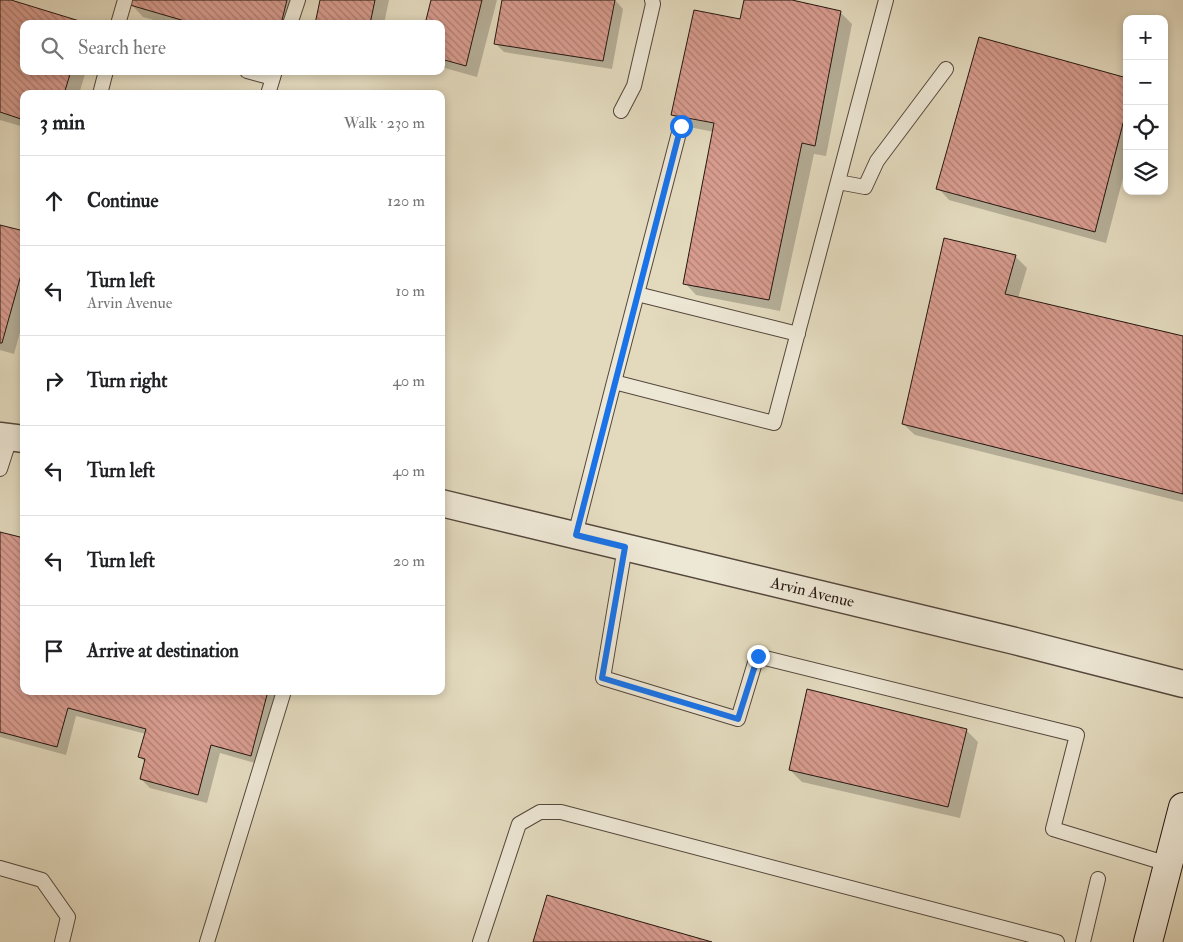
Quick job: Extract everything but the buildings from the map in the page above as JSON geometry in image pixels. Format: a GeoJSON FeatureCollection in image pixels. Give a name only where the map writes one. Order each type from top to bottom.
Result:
{"type":"FeatureCollection","features":[{"type":"Feature","properties":{"kind":"street","name":"Arvin Avenue"},"geometry":{"type":"LineString","coordinates":[[445,504],[1015,641],[1183,684]]}},
{"type":"Feature","properties":{"kind":"street"},"geometry":{"type":"LineString","coordinates":[[1148,942],[1183,807]]}},
{"type":"Feature","properties":{"kind":"lane"},"geometry":{"type":"LineString","coordinates":[[119,20],[125,0]]}},
{"type":"Feature","properties":{"kind":"lane"},"geometry":{"type":"LineString","coordinates":[[291,20],[298,0]]}},
{"type":"Feature","properties":{"kind":"lane"},"geometry":{"type":"LineString","coordinates":[[621,111],[634,86],[653,4],[652,0]]}},
{"type":"Feature","properties":{"kind":"lane"},"geometry":{"type":"LineString","coordinates":[[614,382],[774,424],[886,0]]}},
{"type":"Feature","properties":{"kind":"lane"},"geometry":{"type":"LineString","coordinates":[[838,182],[865,187],[877,161],[946,69]]}},
{"type":"Feature","properties":{"kind":"lane"},"geometry":{"type":"LineString","coordinates":[[101,90],[105,75]]}},
{"type":"Feature","properties":{"kind":"lane"},"geometry":{"type":"LineString","coordinates":[[269,90],[274,75]]}},
{"type":"Feature","properties":{"kind":"lane"},"geometry":{"type":"LineString","coordinates":[[576,535],[681,126]]}},
{"type":"Feature","properties":{"kind":"lane"},"geometry":{"type":"LineString","coordinates":[[637,294],[798,334]]}},
{"type":"Feature","properties":{"kind":"lane"},"geometry":{"type":"LineString","coordinates":[[0,469],[11,438]]}},
{"type":"Feature","properties":{"kind":"lane"},"geometry":{"type":"LineString","coordinates":[[625,547],[602,678],[738,719],[758,656],[1077,735],[1053,829],[1168,864]]}},
{"type":"Feature","properties":{"kind":"lane"},"geometry":{"type":"LineString","coordinates":[[207,942],[283,695]]}},
{"type":"Feature","properties":{"kind":"lane"},"geometry":{"type":"LineString","coordinates":[[480,942],[519,824],[540,812],[561,812],[1057,942]]}},
{"type":"Feature","properties":{"kind":"lane"},"geometry":{"type":"LineString","coordinates":[[0,868],[42,880],[68,916],[62,942]]}},
{"type":"Feature","properties":{"kind":"lane"},"geometry":{"type":"LineString","coordinates":[[1083,942],[1098,879]]}},
{"type":"Feature","properties":{"kind":"route"},"geometry":{"type":"LineString","coordinates":[[681,126],[576,535],[625,547],[602,678],[738,719],[758,656]]}}]}
